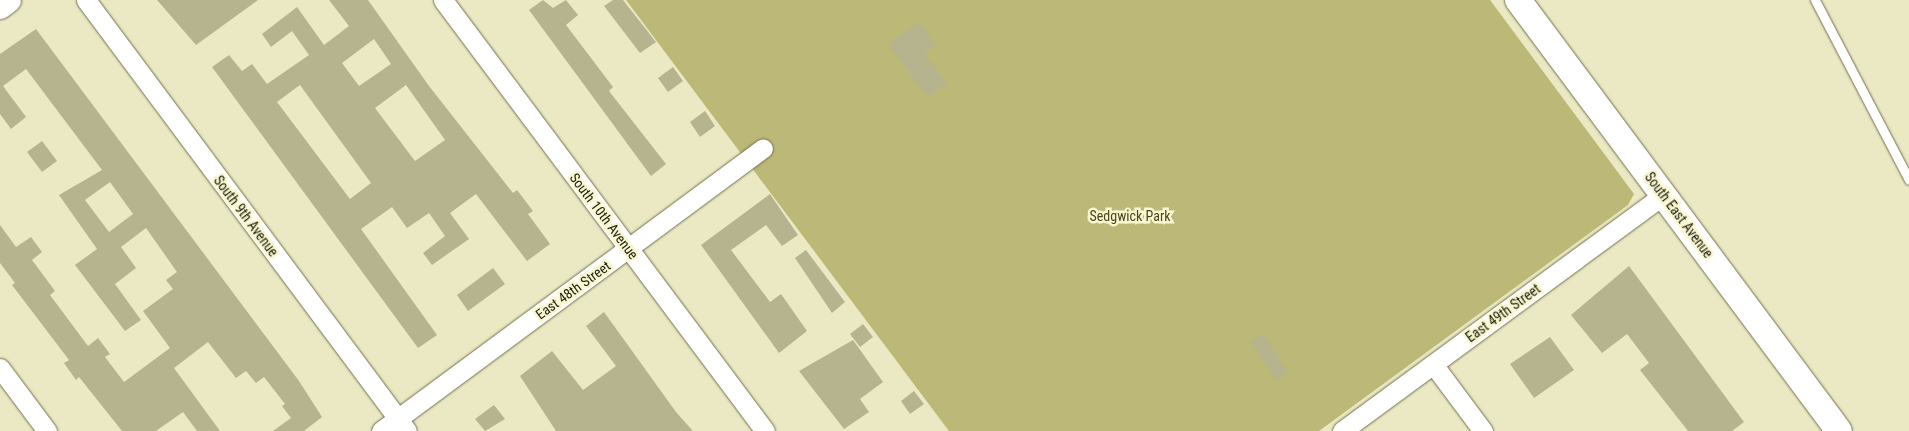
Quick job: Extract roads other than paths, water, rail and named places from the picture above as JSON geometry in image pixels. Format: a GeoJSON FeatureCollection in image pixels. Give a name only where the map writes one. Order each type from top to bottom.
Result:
{"type":"FeatureCollection","features":[{"type":"Feature","properties":{"kind":"main road"},"geometry":{"type":"LineString","coordinates":[[0,6],[8,0]]}},
{"type":"Feature","properties":{"kind":"main road","name":"South East Avenue"},"geometry":{"type":"LineString","coordinates":[[1518,0],[1839,431]]}},
{"type":"Feature","properties":{"kind":"street","name":"South 9th Avenue"},"geometry":{"type":"LineString","coordinates":[[86,0],[403,425]]}},
{"type":"Feature","properties":{"kind":"street","name":"South 10th Avenue"},"geometry":{"type":"LineString","coordinates":[[443,0],[765,431]]}},
{"type":"Feature","properties":{"kind":"street","name":"East 48th Street"},"geometry":{"type":"LineString","coordinates":[[381,431],[403,425],[628,249],[763,148]]}},
{"type":"Feature","properties":{"kind":"street","name":"East 49th Street"},"geometry":{"type":"LineString","coordinates":[[1342,431],[1663,195]]}},
{"type":"Feature","properties":{"kind":"street"},"geometry":{"type":"LineString","coordinates":[[1433,364],[1483,431]]}},
{"type":"Feature","properties":{"kind":"street"},"geometry":{"type":"LineString","coordinates":[[0,368],[47,431]]}},
{"type":"Feature","properties":{"kind":"lane"},"geometry":{"type":"LineString","coordinates":[[1815,0],[1909,180]]}},
{"type":"Feature","properties":{"kind":"park label","name":"Sedgwick Park"},"geometry":{"type":"Point","coordinates":[1130,216]}}]}
